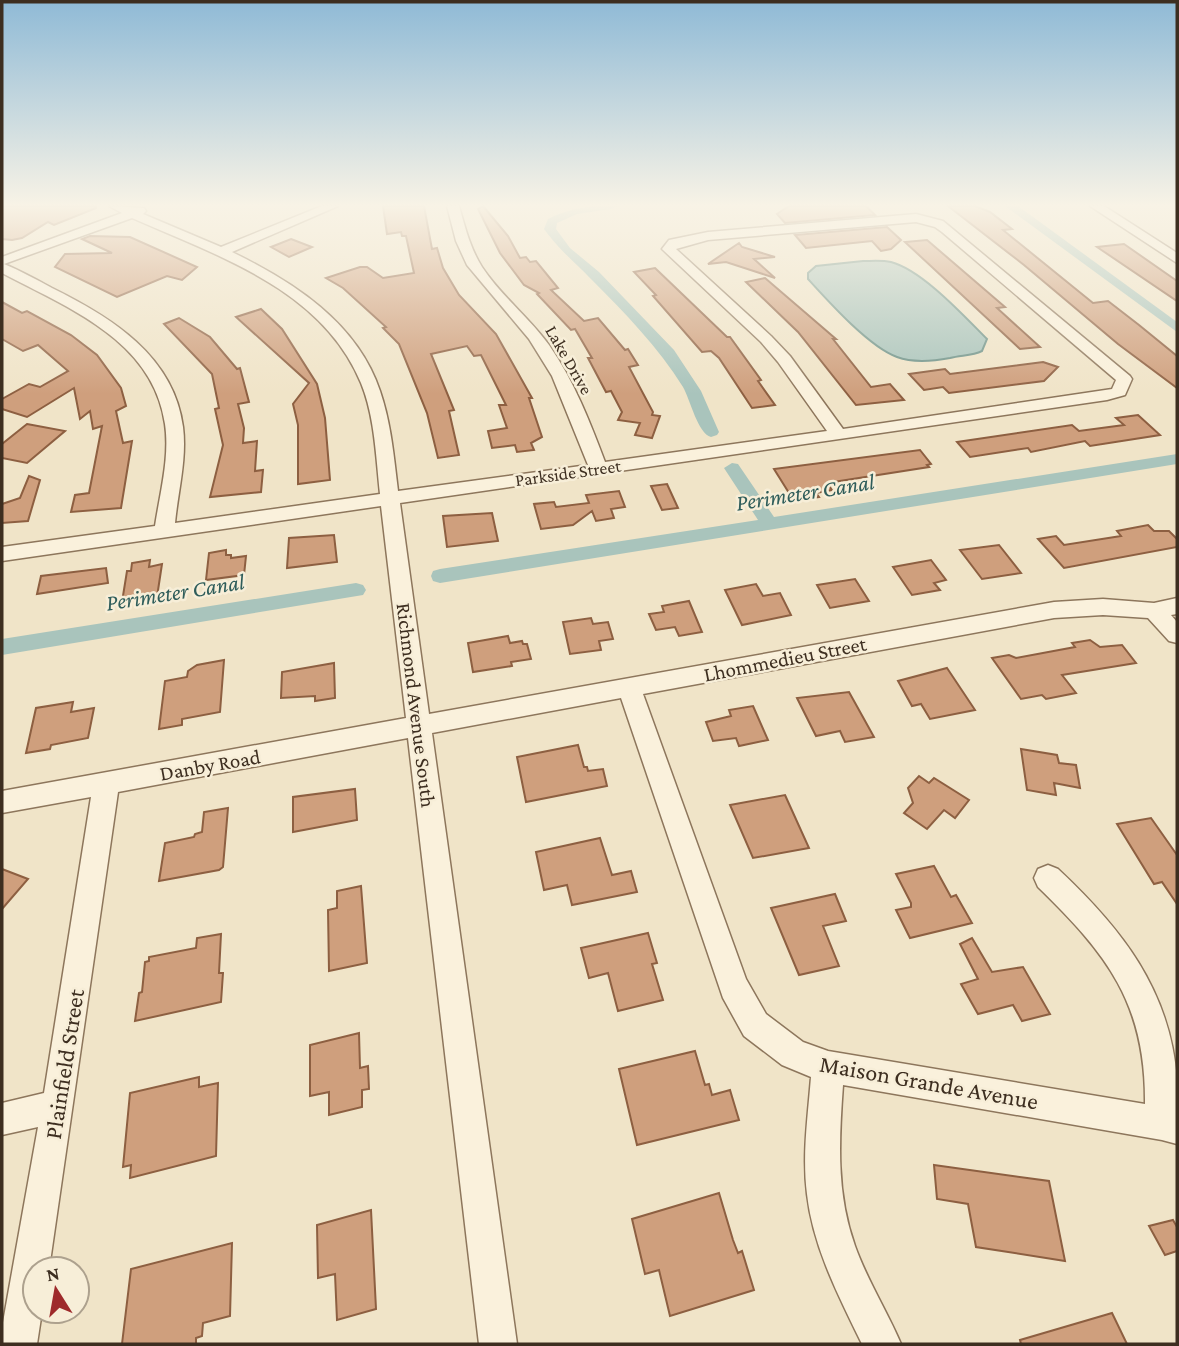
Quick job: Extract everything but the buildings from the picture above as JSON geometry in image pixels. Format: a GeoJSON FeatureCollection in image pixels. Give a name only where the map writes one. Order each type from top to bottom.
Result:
{"type":"FeatureCollection","features":[{"type":"Feature","properties":{"kind":"street"},"geometry":{"type":"LineString","coordinates":[[3,269],[120,334],[148,360],[157,373],[166,392],[174,425],[173,474],[164,531]]}},
{"type":"Feature","properties":{"kind":"street","name":"Richmond Avenue South"},"geometry":{"type":"LineString","coordinates":[[256,269],[302,298],[323,315],[349,345],[374,396],[383,446],[498,1344]]}},
{"type":"Feature","properties":{"kind":"street","name":"Lake Drive"},"geometry":{"type":"LineString","coordinates":[[477,269],[490,287],[525,323],[553,362],[571,398],[599,469]]}},
{"type":"Feature","properties":{"kind":"street","name":"Parkside Street"},"geometry":{"type":"LineString","coordinates":[[692,269],[750,321],[784,359],[838,434]]}},
{"type":"Feature","properties":{"kind":"street","name":"Parkside Street"},"geometry":{"type":"LineString","coordinates":[[2,554],[1119,392],[1124,379],[993,269]]}},
{"type":"Feature","properties":{"kind":"street","name":"Lhommedieu Street"},"geometry":{"type":"LineString","coordinates":[[418,728],[1054,610],[1103,607],[1154,611],[1177,606]]}},
{"type":"Feature","properties":{"kind":"street"},"geometry":{"type":"LineString","coordinates":[[1154,611],[1177,635]]}},
{"type":"Feature","properties":{"kind":"street","name":"Maison Grande Avenue"},"geometry":{"type":"LineString","coordinates":[[630,689],[734,987],[755,1025],[793,1054],[828,1067],[1170,1126]]}},
{"type":"Feature","properties":{"kind":"street","name":"Danby Road"},"geometry":{"type":"LineString","coordinates":[[2,802],[418,728]]}},
{"type":"Feature","properties":{"kind":"street","name":"Plainfield Street"},"geometry":{"type":"LineString","coordinates":[[18,1344],[58,1106],[106,784]]}},
{"type":"Feature","properties":{"kind":"street"},"geometry":{"type":"LineString","coordinates":[[1048,878],[1089,915],[1116,949],[1138,988],[1154,1027],[1170,1126]]}},
{"type":"Feature","properties":{"kind":"street"},"geometry":{"type":"LineString","coordinates":[[828,1067],[822,1145],[826,1210],[844,1269],[882,1344]]}},
{"type":"Feature","properties":{"kind":"street"},"geometry":{"type":"LineString","coordinates":[[2,1119],[58,1106]]}},
{"type":"Feature","properties":{"kind":"water"},"geometry":{"type":"Polygon","coordinates":[[[813,269],[906,269],[929,284],[987,339],[982,351],[970,355],[930,361],[897,357],[874,344],[850,322],[808,279],[808,273],[813,269]]]}},
{"type":"Feature","properties":{"kind":"waterway"},"geometry":{"type":"LineString","coordinates":[[588,269],[669,353],[693,391],[711,432]]}},
{"type":"Feature","properties":{"kind":"waterway"},"geometry":{"type":"LineString","coordinates":[[1096,269],[1177,328]]}},
{"type":"Feature","properties":{"kind":"waterway","name":"Perimeter Canal"},"geometry":{"type":"LineString","coordinates":[[770,524],[1177,459]]}},
{"type":"Feature","properties":{"kind":"waterway"},"geometry":{"type":"LineString","coordinates":[[732,468],[770,524]]}},
{"type":"Feature","properties":{"kind":"waterway","name":"Perimeter Canal"},"geometry":{"type":"LineString","coordinates":[[440,576],[770,524]]}},
{"type":"Feature","properties":{"kind":"waterway","name":"Perimeter Canal"},"geometry":{"type":"LineString","coordinates":[[2,647],[356,590]]}}]}
